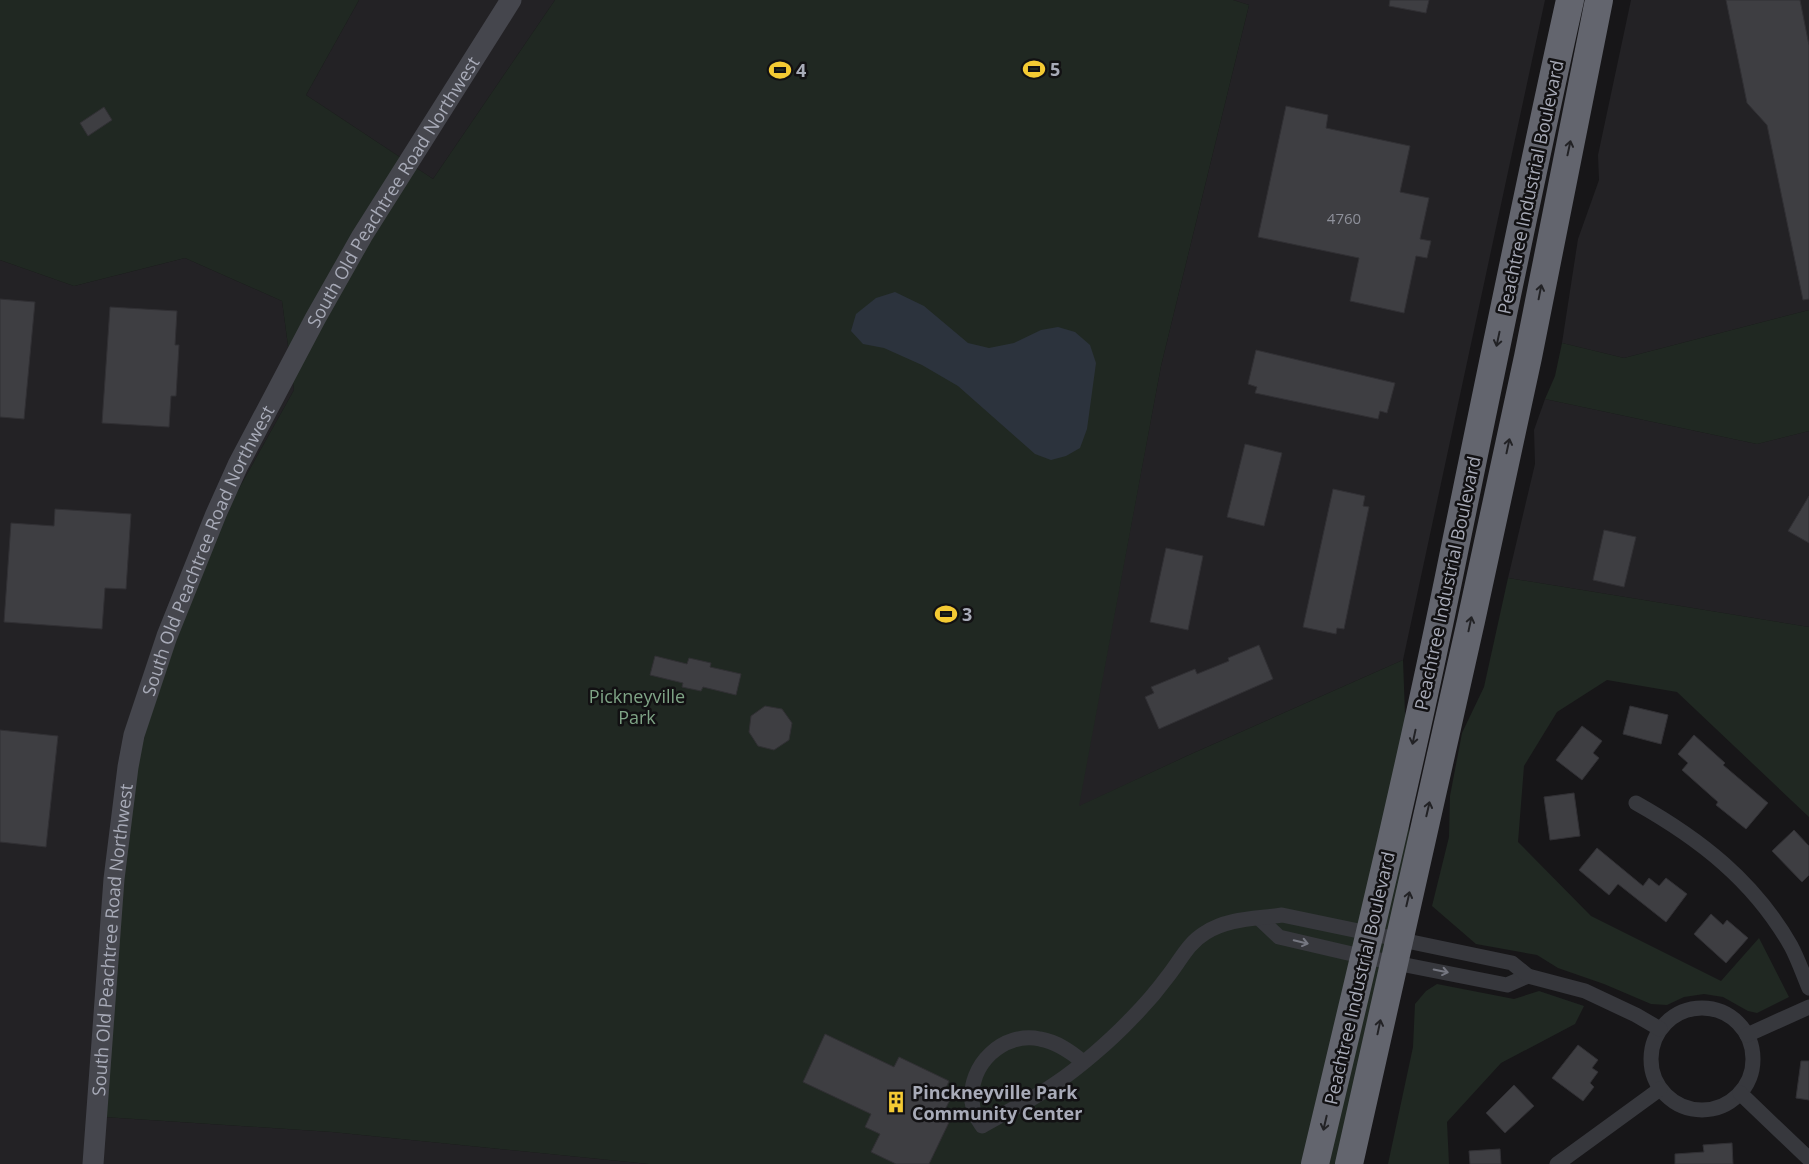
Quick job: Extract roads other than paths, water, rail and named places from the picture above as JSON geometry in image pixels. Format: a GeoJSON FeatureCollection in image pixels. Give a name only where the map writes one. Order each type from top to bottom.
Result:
{"type":"FeatureCollection","features":[{"type":"Feature","properties":{"kind":"highway","name":"Peachtree Industrial Boulevard"},"geometry":{"type":"LineString","coordinates":[[1315,1164],[1368,945],[1453,558],[1524,209],[1570,0]]}},
{"type":"Feature","properties":{"kind":"highway","name":"Peachtree Industrial Boulevard"},"geometry":{"type":"LineString","coordinates":[[1349,1164],[1460,672],[1526,367],[1599,0]]}},
{"type":"Feature","properties":{"kind":"street","name":"South Old Peachtree Road Northwest"},"geometry":{"type":"LineString","coordinates":[[93,1164],[114,879],[128,767],[134,735],[167,636],[238,464],[315,319],[362,236],[511,0]]}},
{"type":"Feature","properties":{"kind":"street"},"geometry":{"type":"LineString","coordinates":[[1636,802],[1672,823],[1732,869],[1768,908],[1792,947],[1809,988]]}},
{"type":"Feature","properties":{"kind":"street"},"geometry":{"type":"LineString","coordinates":[[1083,1062],[1070,1051],[1052,1042],[1038,1038],[1020,1038],[1002,1045],[985,1058],[975,1074],[972,1094],[974,1112],[982,1126],[1055,1084],[1083,1062],[1130,1020],[1168,976],[1192,942],[1206,932],[1221,925],[1244,919],[1260,919],[1282,915],[1368,945],[1396,951],[1512,963],[1528,976],[1585,991],[1636,1015],[1660,1029]]}},
{"type":"Feature","properties":{"kind":"street"},"geometry":{"type":"LineString","coordinates":[[1260,919],[1279,937],[1368,945],[1396,951],[1507,985],[1528,976]]}},
{"type":"Feature","properties":{"kind":"street"},"geometry":{"type":"LineString","coordinates":[[1746,1035],[1809,1007]]}},
{"type":"Feature","properties":{"kind":"street"},"geometry":{"type":"LineString","coordinates":[[1705,1008],[1715,1010],[1733,1019],[1746,1035],[1750,1043],[1753,1060],[1750,1078],[1740,1093],[1724,1106],[1704,1111],[1689,1109],[1675,1103],[1660,1089],[1650,1064],[1652,1046],[1660,1029],[1667,1021],[1685,1011],[1705,1008]]}},
{"type":"Feature","properties":{"kind":"street"},"geometry":{"type":"LineString","coordinates":[[1557,1164],[1660,1089]]}},
{"type":"Feature","properties":{"kind":"street"},"geometry":{"type":"LineString","coordinates":[[1740,1093],[1809,1159]]}},
{"type":"Feature","properties":{"kind":"place","name":"5"},"geometry":{"type":"Point","coordinates":[1034,69]}},
{"type":"Feature","properties":{"kind":"place","name":"4"},"geometry":{"type":"Point","coordinates":[780,70]}},
{"type":"Feature","properties":{"kind":"place","name":"3"},"geometry":{"type":"Point","coordinates":[946,614]}},
{"type":"Feature","properties":{"kind":"place","name":"Pinckneyville Park Community Center"},"geometry":{"type":"Point","coordinates":[896,1102]}},
{"type":"Feature","properties":{"kind":"park label","name":"Pickneyville Park"},"geometry":{"type":"Point","coordinates":[637,706]}}]}
